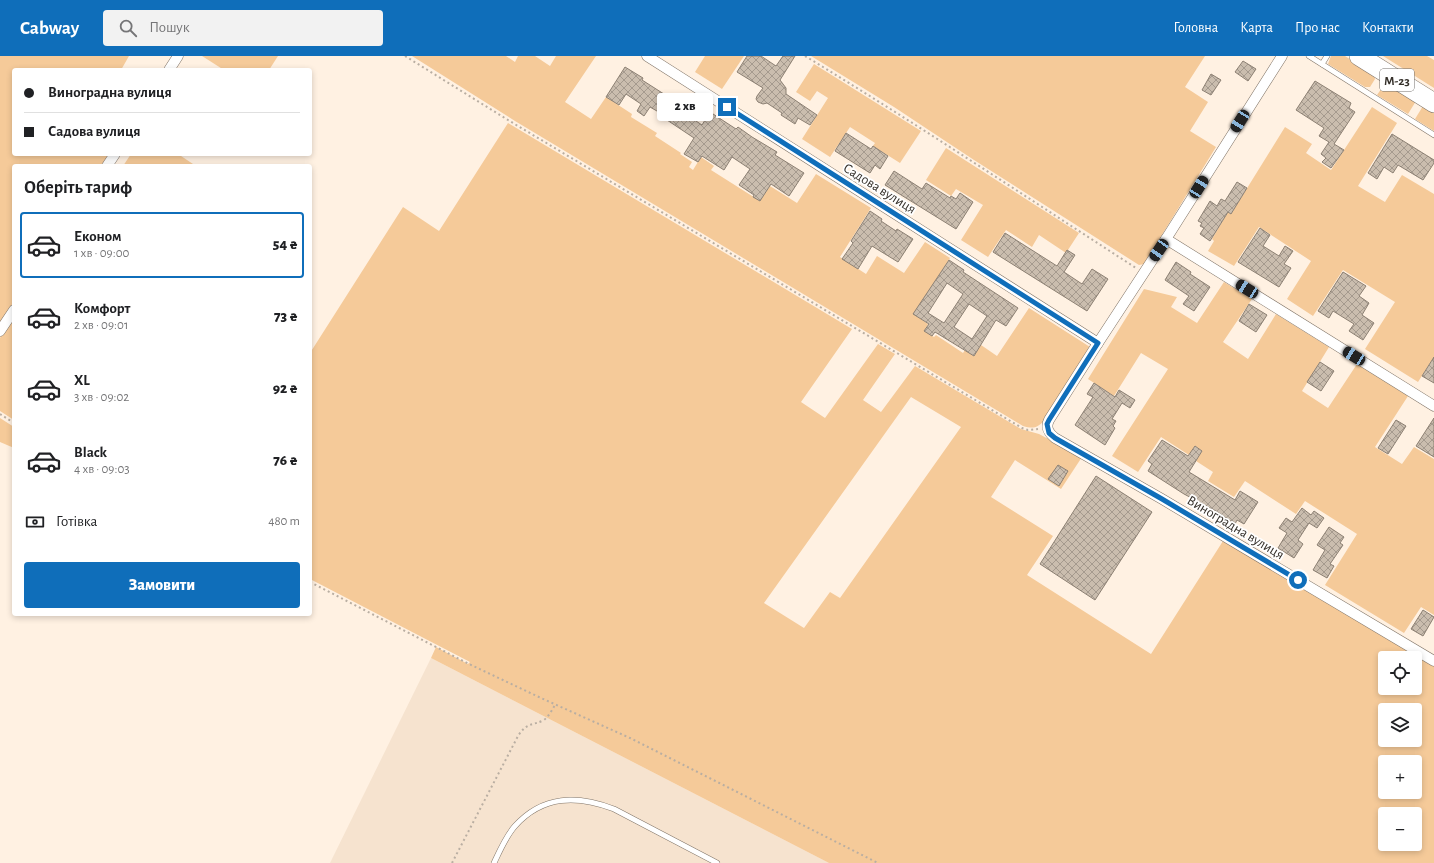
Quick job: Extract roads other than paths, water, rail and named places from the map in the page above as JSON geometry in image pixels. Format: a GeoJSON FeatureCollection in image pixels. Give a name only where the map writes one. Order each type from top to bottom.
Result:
{"type":"FeatureCollection","features":[{"type":"Feature","properties":{"kind":"highway","name":"М-23"},"geometry":{"type":"LineString","coordinates":[[1359,56],[1434,103]]}},
{"type":"Feature","properties":{"kind":"street"},"geometry":{"type":"LineString","coordinates":[[170,68],[178,56]]}},
{"type":"Feature","properties":{"kind":"street","name":"Садова вулиця"},"geometry":{"type":"LineString","coordinates":[[647,56],[1098,343]]}},
{"type":"Feature","properties":{"kind":"street"},"geometry":{"type":"LineString","coordinates":[[1098,343],[1282,56]]}},
{"type":"Feature","properties":{"kind":"street"},"geometry":{"type":"LineString","coordinates":[[1166,239],[1434,406]]}},
{"type":"Feature","properties":{"kind":"street"},"geometry":{"type":"LineString","coordinates":[[0,331],[12,313]]}},
{"type":"Feature","properties":{"kind":"street","name":"Виноградна вулиця"},"geometry":{"type":"LineString","coordinates":[[1098,343],[1049,420],[1047,424],[1049,433],[1055,438],[1434,661]]}},
{"type":"Feature","properties":{"kind":"lane"},"geometry":{"type":"LineString","coordinates":[[1309,56],[1434,135]]}},
{"type":"Feature","properties":{"kind":"lane"},"geometry":{"type":"LineString","coordinates":[[1322,64],[1327,56]]}},
{"type":"Feature","properties":{"kind":"lane"},"geometry":{"type":"LineString","coordinates":[[494,863],[506,840],[526,815],[539,806],[567,800],[583,800],[598,803],[614,809],[717,863]]}}]}
